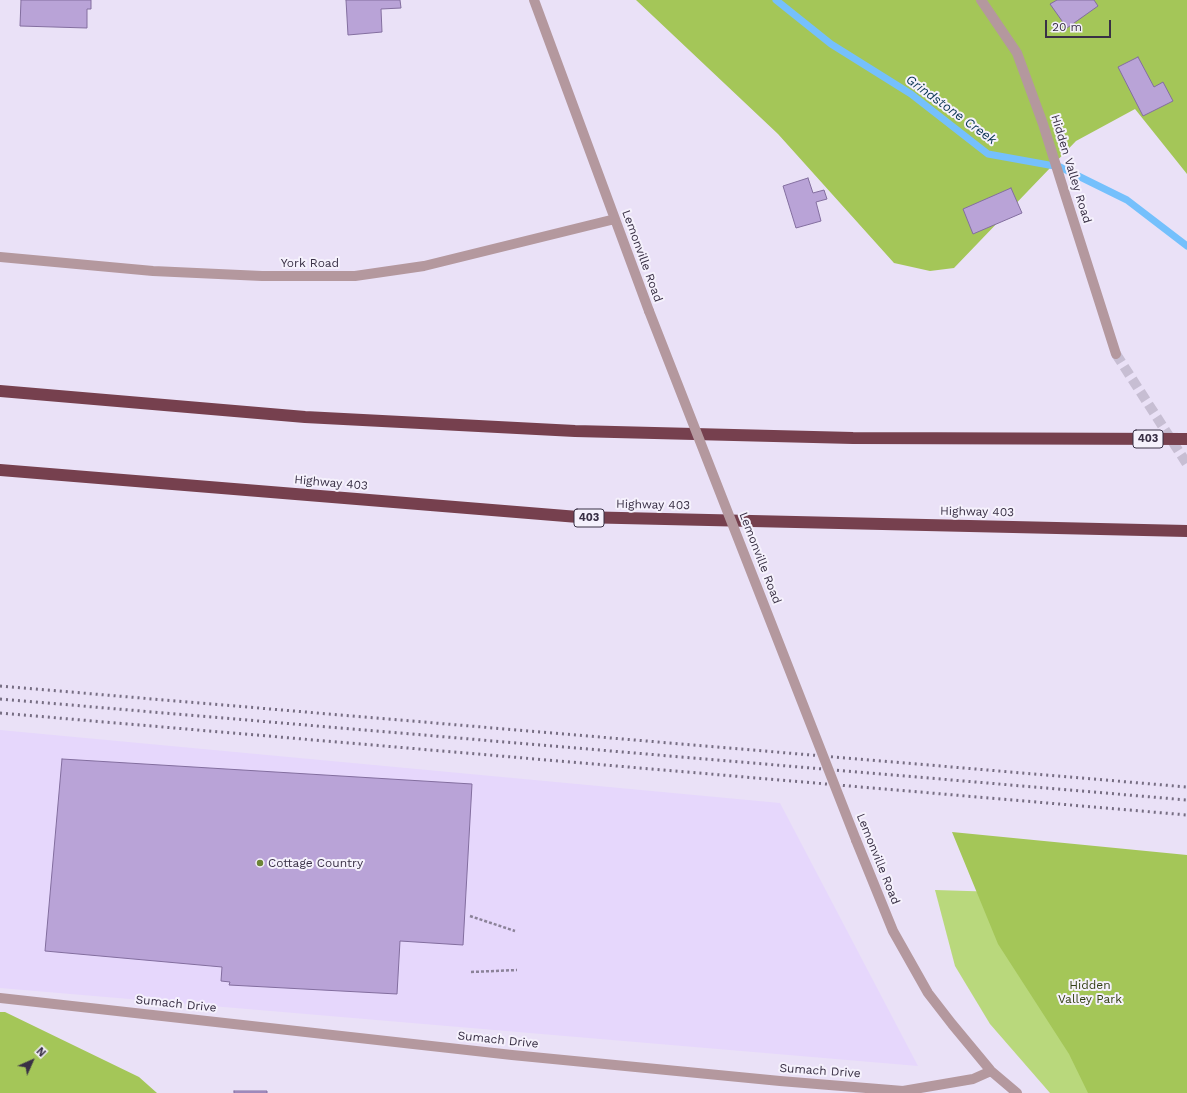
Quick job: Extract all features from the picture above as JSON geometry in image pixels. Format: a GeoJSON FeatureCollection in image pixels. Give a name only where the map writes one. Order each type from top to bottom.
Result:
{"type":"FeatureCollection","features":[{"type":"Feature","properties":{"kind":"highway","name":"403"},"geometry":{"type":"LineString","coordinates":[[0,391],[305,417],[575,431],[853,438],[1187,439]]}},
{"type":"Feature","properties":{"kind":"highway","name":"Highway 403"},"geometry":{"type":"LineString","coordinates":[[0,470],[578,517],[1187,531]]}},
{"type":"Feature","properties":{"kind":"street","name":"Lemonville Road"},"geometry":{"type":"LineString","coordinates":[[534,0],[649,311],[893,931],[928,993],[991,1071],[1017,1093]]}},
{"type":"Feature","properties":{"kind":"street","name":"Hidden Valley Road"},"geometry":{"type":"LineString","coordinates":[[981,0],[1017,53],[1049,142],[1116,354]]}},
{"type":"Feature","properties":{"kind":"street","name":"York Road"},"geometry":{"type":"LineString","coordinates":[[0,258],[161,272],[262,276],[355,276],[424,266],[615,219]]}},
{"type":"Feature","properties":{"kind":"street","name":"Sumach Drive"},"geometry":{"type":"LineString","coordinates":[[0,998],[512,1055],[780,1081],[903,1091],[973,1079],[991,1071]]}},
{"type":"Feature","properties":{"kind":"path"},"geometry":{"type":"LineString","coordinates":[[470,916],[515,931]]}},
{"type":"Feature","properties":{"kind":"path"},"geometry":{"type":"LineString","coordinates":[[471,972],[517,970]]}},
{"type":"Feature","properties":{"kind":"shaded area"},"geometry":{"type":"Polygon","coordinates":[[[0,730],[780,803],[918,1066],[0,988],[0,730]]]}},
{"type":"Feature","properties":{"kind":"green space"},"geometry":{"type":"Polygon","coordinates":[[[636,0],[1187,0],[1187,174],[1135,109],[1076,141],[954,268],[930,271],[894,263],[778,134],[636,0]]]}},
{"type":"Feature","properties":{"kind":"green space","name":"Hidden Valley Park"},"geometry":{"type":"Polygon","coordinates":[[[952,832],[1187,855],[1187,1093],[1088,1093],[1069,1054],[998,944],[952,832]]]}},
{"type":"Feature","properties":{"kind":"green space","name":"Hidden Valley Park"},"geometry":{"type":"Polygon","coordinates":[[[935,890],[1064,894],[1187,1093],[1050,1093],[990,1024],[955,966],[935,890]]]}},
{"type":"Feature","properties":{"kind":"green space"},"geometry":{"type":"Polygon","coordinates":[[[0,1012],[5,1012],[139,1077],[157,1093],[0,1093],[0,1012]]]}},
{"type":"Feature","properties":{"kind":"building"},"geometry":{"type":"Polygon","coordinates":[[[21,0],[91,0],[91,9],[87,9],[87,28],[20,26],[21,0]]]}},
{"type":"Feature","properties":{"kind":"building"},"geometry":{"type":"Polygon","coordinates":[[[346,0],[400,0],[401,8],[381,9],[382,32],[348,35],[346,0]]]}},
{"type":"Feature","properties":{"kind":"building"},"geometry":{"type":"Polygon","coordinates":[[[1057,0],[1094,0],[1098,6],[1067,28],[1050,4],[1057,0]]]}},
{"type":"Feature","properties":{"kind":"building"},"geometry":{"type":"Polygon","coordinates":[[[1138,57],[1154,87],[1163,82],[1173,101],[1143,116],[1118,67],[1138,57]]]}},
{"type":"Feature","properties":{"kind":"building"},"geometry":{"type":"Polygon","coordinates":[[[808,178],[813,193],[824,190],[827,199],[816,202],[821,221],[796,228],[783,186],[808,178]]]}},
{"type":"Feature","properties":{"kind":"building"},"geometry":{"type":"Polygon","coordinates":[[[1011,188],[1022,213],[973,234],[963,209],[1011,188]]]}},
{"type":"Feature","properties":{"kind":"building","name":"Cottage Country"},"geometry":{"type":"Polygon","coordinates":[[[62,759],[472,784],[463,945],[400,941],[397,994],[229,985],[230,982],[221,981],[222,967],[45,951],[62,759]]]}},
{"type":"Feature","properties":{"kind":"building"},"geometry":{"type":"Polygon","coordinates":[[[234,1091],[267,1091],[267,1093],[234,1093],[234,1091]]]}},
{"type":"Feature","properties":{"kind":"waterway","name":"Grindstone Creek"},"geometry":{"type":"LineString","coordinates":[[776,0],[831,44],[911,94],[988,154],[1060,167],[1127,200],[1187,246]]}},
{"type":"Feature","properties":{"kind":"tunnel"},"geometry":{"type":"LineString","coordinates":[[1116,354],[1187,464]]}},
{"type":"Feature","properties":{"kind":"railway"},"geometry":{"type":"LineString","coordinates":[[0,686],[1187,787]]}},
{"type":"Feature","properties":{"kind":"railway"},"geometry":{"type":"LineString","coordinates":[[0,699],[1187,800]]}},
{"type":"Feature","properties":{"kind":"railway"},"geometry":{"type":"LineString","coordinates":[[0,713],[1187,815]]}},
{"type":"Feature","properties":{"kind":"place","name":"Cottage Country"},"geometry":{"type":"Point","coordinates":[260,863]}}]}
